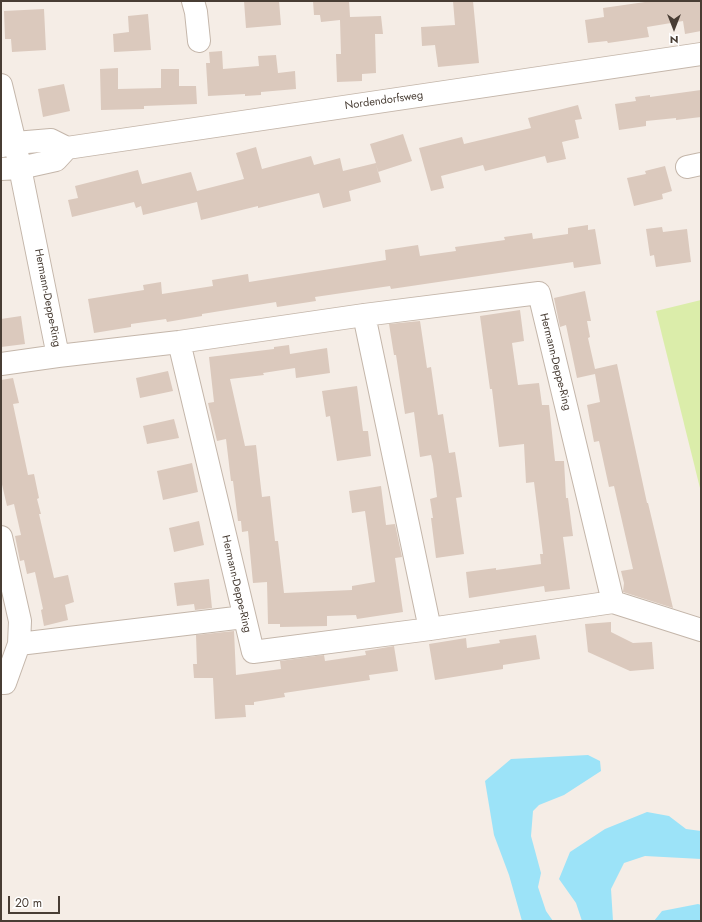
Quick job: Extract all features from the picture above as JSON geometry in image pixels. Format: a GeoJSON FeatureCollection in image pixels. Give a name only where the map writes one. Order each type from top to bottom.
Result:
{"type":"FeatureCollection","features":[{"type":"Feature","properties":{"kind":"street"},"geometry":{"type":"LineString","coordinates":[[193,1],[200,41]]}},
{"type":"Feature","properties":{"kind":"street","name":"Nordendorfsweg"},"geometry":{"type":"LineString","coordinates":[[67,148],[701,54]]}},
{"type":"Feature","properties":{"kind":"street","name":"Hermann-Deppe-Ring"},"geometry":{"type":"LineString","coordinates":[[1,85],[11,168],[58,356],[179,342],[364,315],[539,293],[613,602]]}},
{"type":"Feature","properties":{"kind":"street"},"geometry":{"type":"LineString","coordinates":[[8,145],[52,140],[67,148],[56,160],[11,168]]}},
{"type":"Feature","properties":{"kind":"street"},"geometry":{"type":"LineString","coordinates":[[364,315],[430,629]]}},
{"type":"Feature","properties":{"kind":"street","name":"Hermann-Deppe-Ring"},"geometry":{"type":"LineString","coordinates":[[179,342],[253,652],[430,629],[613,602],[701,630]]}},
{"type":"Feature","properties":{"kind":"street"},"geometry":{"type":"LineString","coordinates":[[1,364],[58,356]]}},
{"type":"Feature","properties":{"kind":"street"},"geometry":{"type":"LineString","coordinates":[[1,537],[20,621],[19,644],[5,683],[1,683]]}},
{"type":"Feature","properties":{"kind":"street"},"geometry":{"type":"LineString","coordinates":[[19,644],[244,617]]}},
{"type":"Feature","properties":{"kind":"green space"},"geometry":{"type":"Polygon","coordinates":[[[701,300],[701,492],[656,311],[701,300]]]}},
{"type":"Feature","properties":{"kind":"water"},"geometry":{"type":"Polygon","coordinates":[[[588,755],[600,761],[601,771],[564,795],[539,805],[533,811],[531,836],[541,873],[538,887],[546,911],[553,921],[522,921],[509,875],[494,835],[485,781],[511,759],[588,755]]]}},
{"type":"Feature","properties":{"kind":"water"},"geometry":{"type":"Polygon","coordinates":[[[647,812],[669,816],[686,829],[701,831],[701,859],[645,856],[624,863],[611,889],[613,921],[582,921],[576,903],[559,879],[570,852],[605,829],[647,812]]]}},
{"type":"Feature","properties":{"kind":"water"},"geometry":{"type":"Polygon","coordinates":[[[698,904],[701,905],[701,921],[654,921],[662,911],[698,904]]]}},
{"type":"Feature","properties":{"kind":"building"},"geometry":{"type":"Polygon","coordinates":[[[244,1],[279,1],[281,25],[246,28],[244,1]]]}},
{"type":"Feature","properties":{"kind":"building"},"geometry":{"type":"Polygon","coordinates":[[[313,1],[349,1],[350,17],[381,16],[383,34],[375,34],[376,73],[362,74],[362,81],[337,82],[336,54],[341,54],[340,20],[321,22],[320,15],[314,15],[313,1]]]}},
{"type":"Feature","properties":{"kind":"building"},"geometry":{"type":"Polygon","coordinates":[[[453,1],[473,1],[479,63],[438,67],[435,45],[422,46],[421,27],[455,25],[453,1]]]}},
{"type":"Feature","properties":{"kind":"building"},"geometry":{"type":"Polygon","coordinates":[[[652,1],[701,1],[701,31],[685,34],[683,21],[647,27],[649,37],[608,43],[607,41],[588,43],[585,20],[604,17],[603,8],[652,1]]]}},
{"type":"Feature","properties":{"kind":"building"},"geometry":{"type":"Polygon","coordinates":[[[44,9],[46,50],[12,52],[11,39],[5,39],[4,11],[44,9]]]}},
{"type":"Feature","properties":{"kind":"building"},"geometry":{"type":"Polygon","coordinates":[[[148,14],[151,50],[114,52],[113,34],[129,32],[128,16],[148,14]]]}},
{"type":"Feature","properties":{"kind":"building"},"geometry":{"type":"Polygon","coordinates":[[[222,51],[223,69],[259,66],[258,56],[276,55],[278,73],[295,71],[296,89],[261,92],[261,95],[245,96],[245,94],[208,96],[206,63],[210,63],[209,52],[222,51]]]}},
{"type":"Feature","properties":{"kind":"building"},"geometry":{"type":"Polygon","coordinates":[[[118,68],[118,89],[161,88],[161,69],[179,69],[179,86],[196,86],[197,104],[144,106],[144,109],[101,110],[100,69],[118,68]]]}},
{"type":"Feature","properties":{"kind":"building"},"geometry":{"type":"Polygon","coordinates":[[[64,84],[70,111],[43,117],[38,89],[64,84]]]}},
{"type":"Feature","properties":{"kind":"building"},"geometry":{"type":"Polygon","coordinates":[[[701,90],[701,117],[646,121],[646,126],[619,130],[615,104],[636,101],[635,97],[650,95],[650,97],[701,90]]]}},
{"type":"Feature","properties":{"kind":"building"},"geometry":{"type":"Polygon","coordinates":[[[578,105],[582,119],[575,120],[579,138],[562,142],[566,159],[547,163],[545,156],[485,171],[483,165],[441,176],[444,188],[431,191],[419,148],[462,137],[464,144],[531,128],[528,118],[578,105]]]}},
{"type":"Feature","properties":{"kind":"building"},"geometry":{"type":"Polygon","coordinates":[[[403,134],[412,161],[378,172],[381,182],[349,191],[351,201],[323,208],[319,193],[201,220],[197,202],[143,215],[141,206],[136,208],[134,202],[72,217],[68,200],[78,198],[75,186],[138,170],[142,184],[191,172],[197,191],[244,179],[236,153],[256,147],[262,169],[311,156],[314,165],[340,158],[343,171],[376,163],[370,144],[403,134]]]}},
{"type":"Feature","properties":{"kind":"building"},"geometry":{"type":"Polygon","coordinates":[[[665,166],[672,191],[662,194],[663,199],[634,206],[627,178],[646,174],[645,171],[665,166]]]}},
{"type":"Feature","properties":{"kind":"building"},"geometry":{"type":"Polygon","coordinates":[[[588,225],[588,230],[595,229],[601,264],[574,268],[573,262],[391,289],[390,286],[315,297],[316,301],[277,307],[276,302],[202,314],[202,316],[167,322],[166,319],[131,324],[131,327],[94,333],[88,299],[144,290],[143,285],[161,282],[162,294],[213,286],[212,280],[248,274],[249,282],[386,260],[385,250],[418,245],[420,256],[456,251],[455,247],[505,240],[504,237],[532,233],[533,239],[568,234],[568,228],[588,225]]]}},
{"type":"Feature","properties":{"kind":"building"},"geometry":{"type":"Polygon","coordinates":[[[662,227],[663,232],[687,229],[691,262],[656,267],[654,255],[650,256],[646,229],[662,227]]]}},
{"type":"Feature","properties":{"kind":"building"},"geometry":{"type":"Polygon","coordinates":[[[585,291],[591,321],[587,321],[590,337],[588,338],[595,369],[617,364],[647,503],[673,608],[623,592],[624,583],[621,571],[633,569],[614,486],[609,487],[599,441],[594,442],[587,405],[600,402],[595,374],[577,378],[566,325],[560,327],[554,298],[585,291]]]}},
{"type":"Feature","properties":{"kind":"building"},"geometry":{"type":"Polygon","coordinates":[[[520,310],[524,341],[512,343],[518,385],[539,383],[542,405],[549,405],[555,461],[564,461],[566,498],[568,498],[573,536],[563,537],[570,589],[545,592],[544,586],[469,598],[466,572],[541,564],[540,554],[543,554],[534,482],[526,483],[524,444],[499,447],[492,389],[490,389],[480,316],[520,310]]]}},
{"type":"Feature","properties":{"kind":"building"},"geometry":{"type":"Polygon","coordinates":[[[21,316],[25,344],[1,347],[1,319],[21,316]]]}},
{"type":"Feature","properties":{"kind":"building"},"geometry":{"type":"Polygon","coordinates":[[[420,321],[427,368],[431,367],[438,415],[443,414],[449,453],[455,452],[462,497],[456,498],[464,554],[436,558],[430,499],[437,497],[433,464],[431,455],[420,457],[414,412],[405,414],[396,355],[394,355],[389,324],[420,321]]]}},
{"type":"Feature","properties":{"kind":"building"},"geometry":{"type":"Polygon","coordinates":[[[289,345],[290,354],[327,348],[330,373],[296,378],[295,368],[263,373],[264,375],[230,379],[245,446],[256,445],[262,497],[270,496],[275,541],[278,541],[284,593],[352,590],[352,586],[375,582],[365,511],[352,513],[349,491],[381,486],[386,525],[395,524],[402,557],[395,558],[403,612],[357,619],[356,615],[327,616],[327,626],[280,627],[280,624],[268,624],[267,582],[253,583],[248,531],[242,532],[241,521],[238,521],[226,439],[217,441],[208,403],[214,402],[209,357],[274,349],[274,347],[289,345]]]}},
{"type":"Feature","properties":{"kind":"building"},"geometry":{"type":"Polygon","coordinates":[[[168,371],[173,391],[140,398],[136,378],[168,371]]]}},
{"type":"Feature","properties":{"kind":"building"},"geometry":{"type":"Polygon","coordinates":[[[13,378],[19,403],[13,404],[28,475],[34,474],[39,498],[37,499],[41,514],[39,514],[54,578],[68,575],[74,602],[65,605],[68,620],[44,626],[41,610],[43,609],[35,572],[27,574],[24,560],[20,561],[15,536],[21,535],[14,504],[7,506],[1,480],[1,380],[13,378]]]}},
{"type":"Feature","properties":{"kind":"building"},"geometry":{"type":"Polygon","coordinates":[[[357,386],[363,431],[368,431],[371,456],[337,461],[330,416],[326,417],[322,391],[357,386]]]}},
{"type":"Feature","properties":{"kind":"building"},"geometry":{"type":"Polygon","coordinates":[[[174,419],[179,438],[147,444],[143,426],[174,419]]]}},
{"type":"Feature","properties":{"kind":"building"},"geometry":{"type":"Polygon","coordinates":[[[192,463],[198,492],[163,500],[157,471],[192,463]]]}},
{"type":"Feature","properties":{"kind":"building"},"geometry":{"type":"Polygon","coordinates":[[[199,521],[204,545],[174,552],[169,528],[199,521]]]}},
{"type":"Feature","properties":{"kind":"building"},"geometry":{"type":"Polygon","coordinates":[[[209,579],[212,608],[195,610],[194,604],[177,606],[174,583],[209,579]]]}},
{"type":"Feature","properties":{"kind":"building"},"geometry":{"type":"Polygon","coordinates":[[[611,622],[611,632],[633,643],[652,642],[654,669],[630,671],[588,652],[585,624],[611,622]]]}},
{"type":"Feature","properties":{"kind":"building"},"geometry":{"type":"Polygon","coordinates":[[[234,631],[236,675],[281,669],[280,661],[324,655],[325,661],[366,655],[365,651],[394,646],[398,671],[369,675],[370,680],[284,693],[285,697],[254,702],[254,705],[245,705],[246,717],[215,719],[213,678],[194,678],[193,664],[197,664],[196,635],[234,631]]]}},
{"type":"Feature","properties":{"kind":"building"},"geometry":{"type":"Polygon","coordinates":[[[536,635],[540,659],[503,665],[503,669],[435,680],[429,644],[466,638],[467,648],[500,643],[499,640],[536,635]]]}}]}
